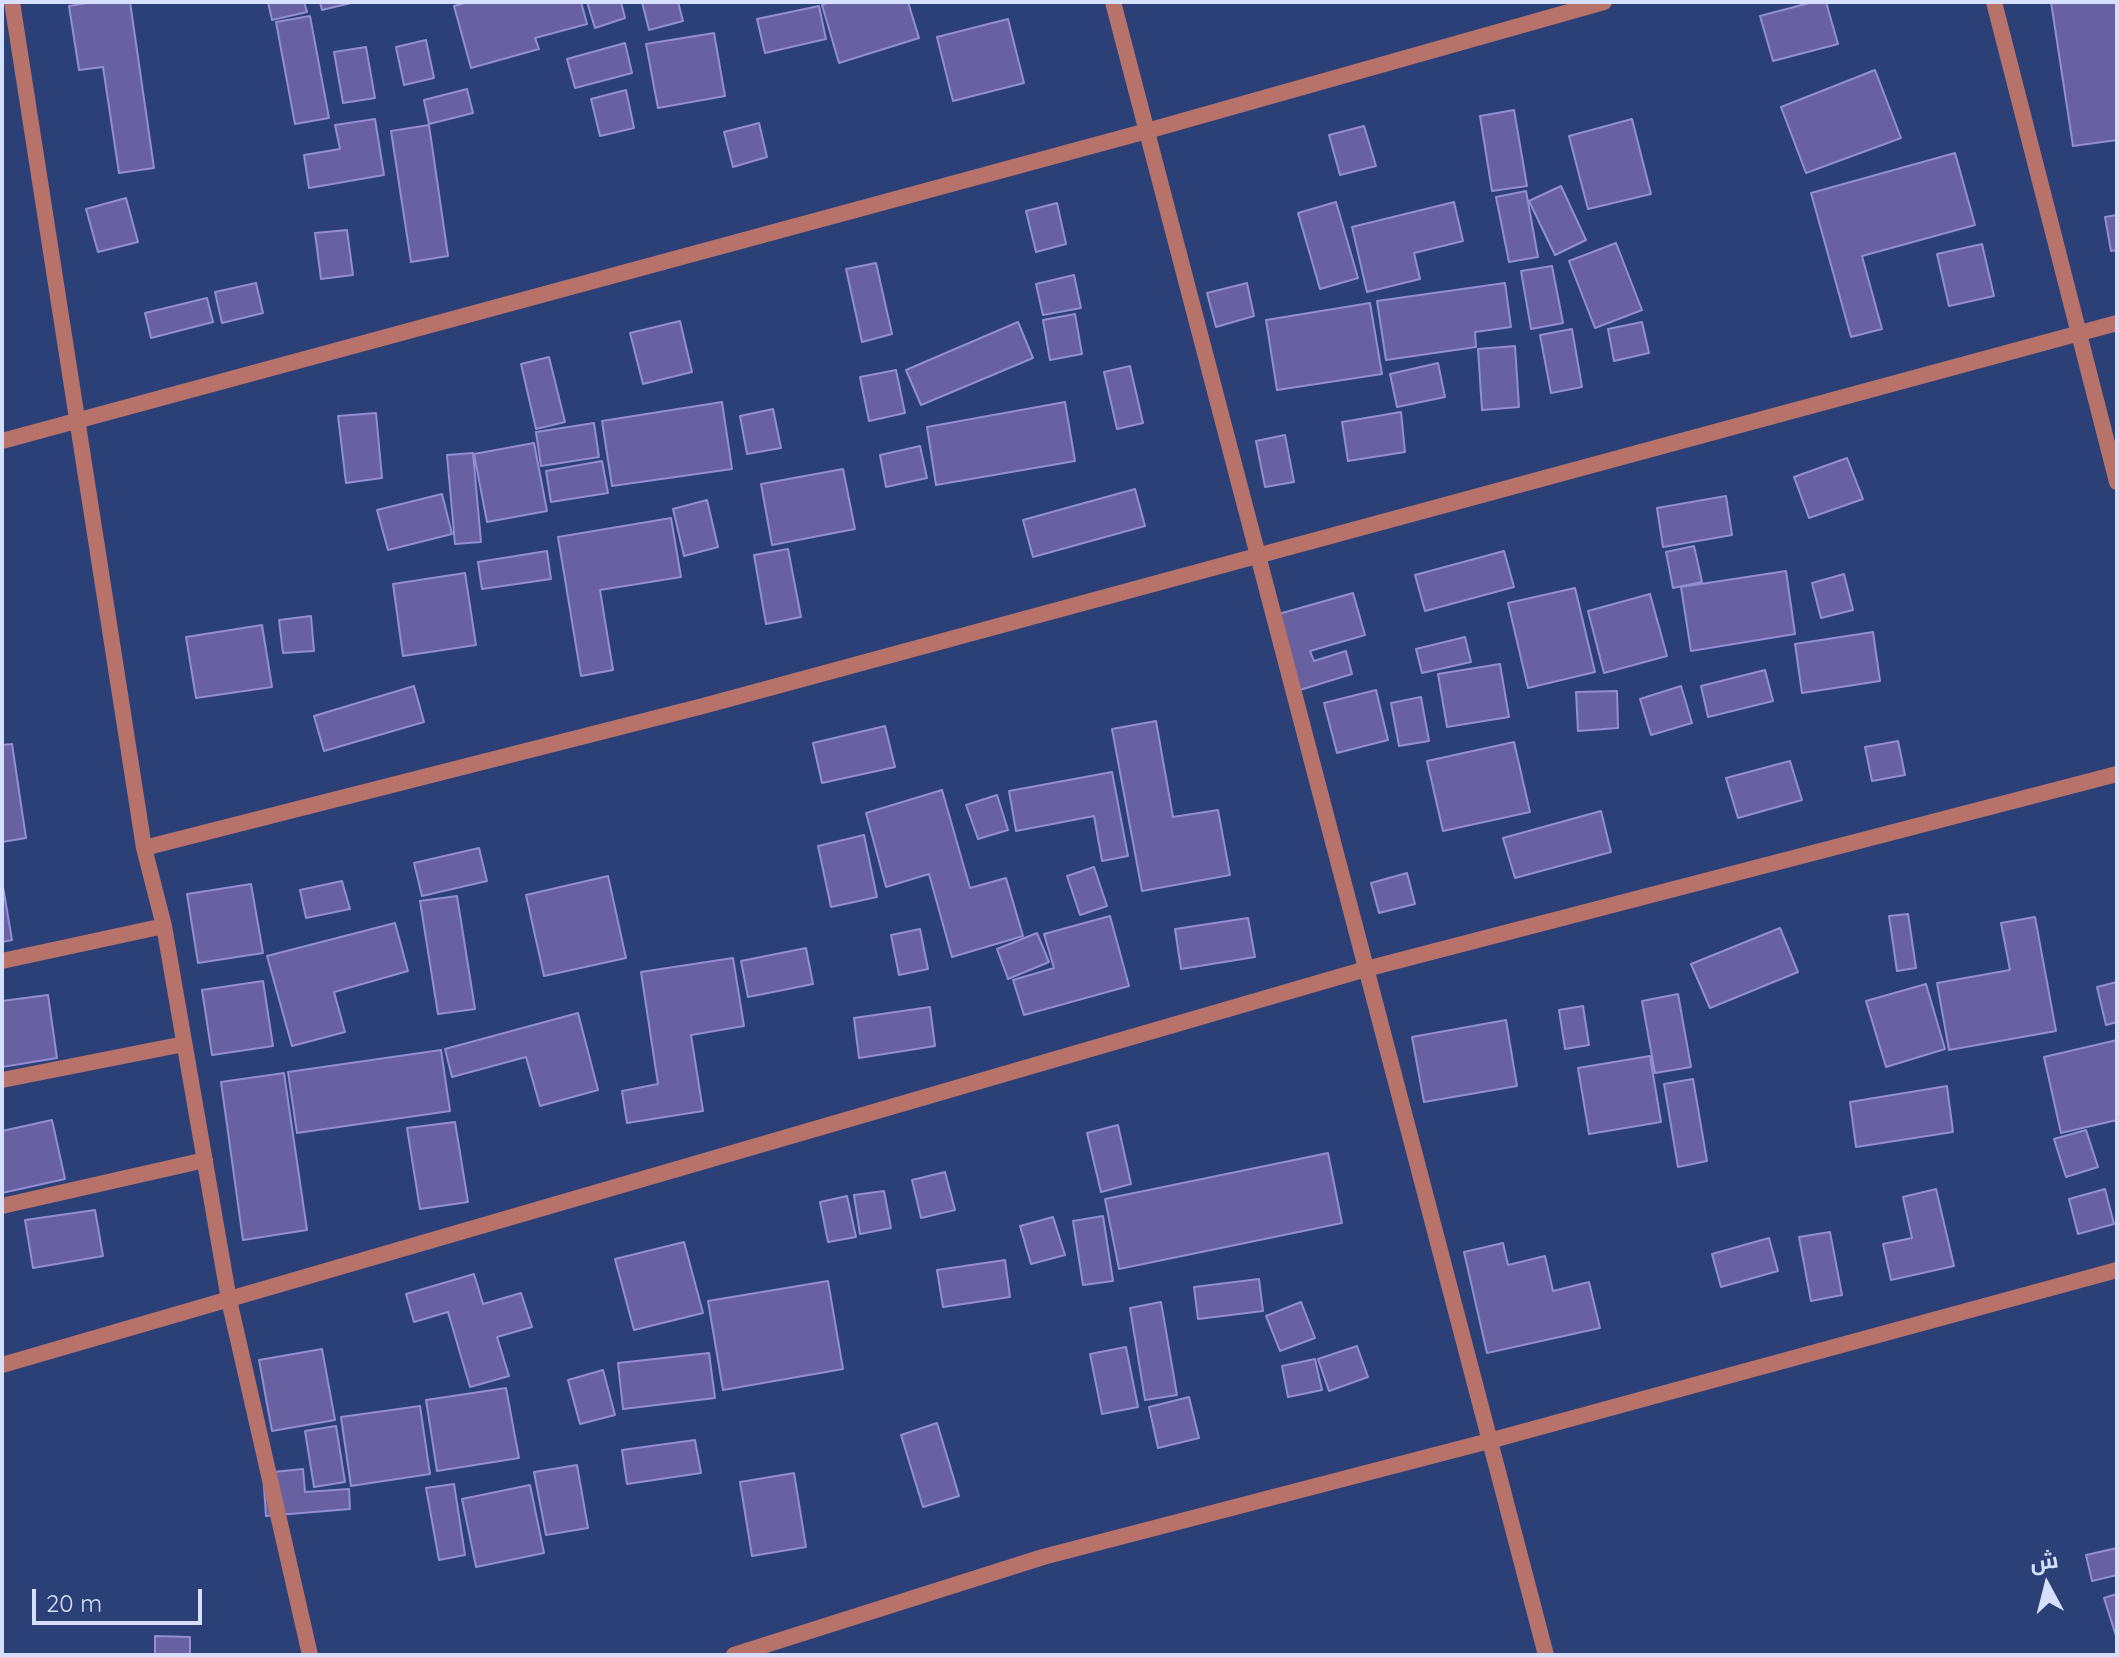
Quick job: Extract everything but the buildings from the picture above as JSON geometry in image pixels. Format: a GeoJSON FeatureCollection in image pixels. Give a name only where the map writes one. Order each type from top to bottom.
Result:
{"type":"FeatureCollection","features":[{"type":"Feature","properties":{"kind":"street"},"geometry":{"type":"LineString","coordinates":[[12,2],[144,848],[164,926],[229,1300],[310,1655]]}},
{"type":"Feature","properties":{"kind":"street"},"geometry":{"type":"LineString","coordinates":[[1113,2],[1546,1655]]}},
{"type":"Feature","properties":{"kind":"street"},"geometry":{"type":"LineString","coordinates":[[2,441],[1147,131],[1604,2]]}},
{"type":"Feature","properties":{"kind":"street"},"geometry":{"type":"LineString","coordinates":[[1994,2],[2117,482]]}},
{"type":"Feature","properties":{"kind":"street"},"geometry":{"type":"LineString","coordinates":[[144,848],[703,706],[2117,323]]}},
{"type":"Feature","properties":{"kind":"street"},"geometry":{"type":"LineString","coordinates":[[2,1365],[1366,969],[2117,774]]}},
{"type":"Feature","properties":{"kind":"street"},"geometry":{"type":"LineString","coordinates":[[2,961],[164,926]]}},
{"type":"Feature","properties":{"kind":"street"},"geometry":{"type":"LineString","coordinates":[[2,1080],[184,1044]]}},
{"type":"Feature","properties":{"kind":"street"},"geometry":{"type":"LineString","coordinates":[[2,1206],[205,1160]]}},
{"type":"Feature","properties":{"kind":"street"},"geometry":{"type":"LineString","coordinates":[[734,1655],[1043,1557],[1489,1441],[2117,1270]]}}]}
